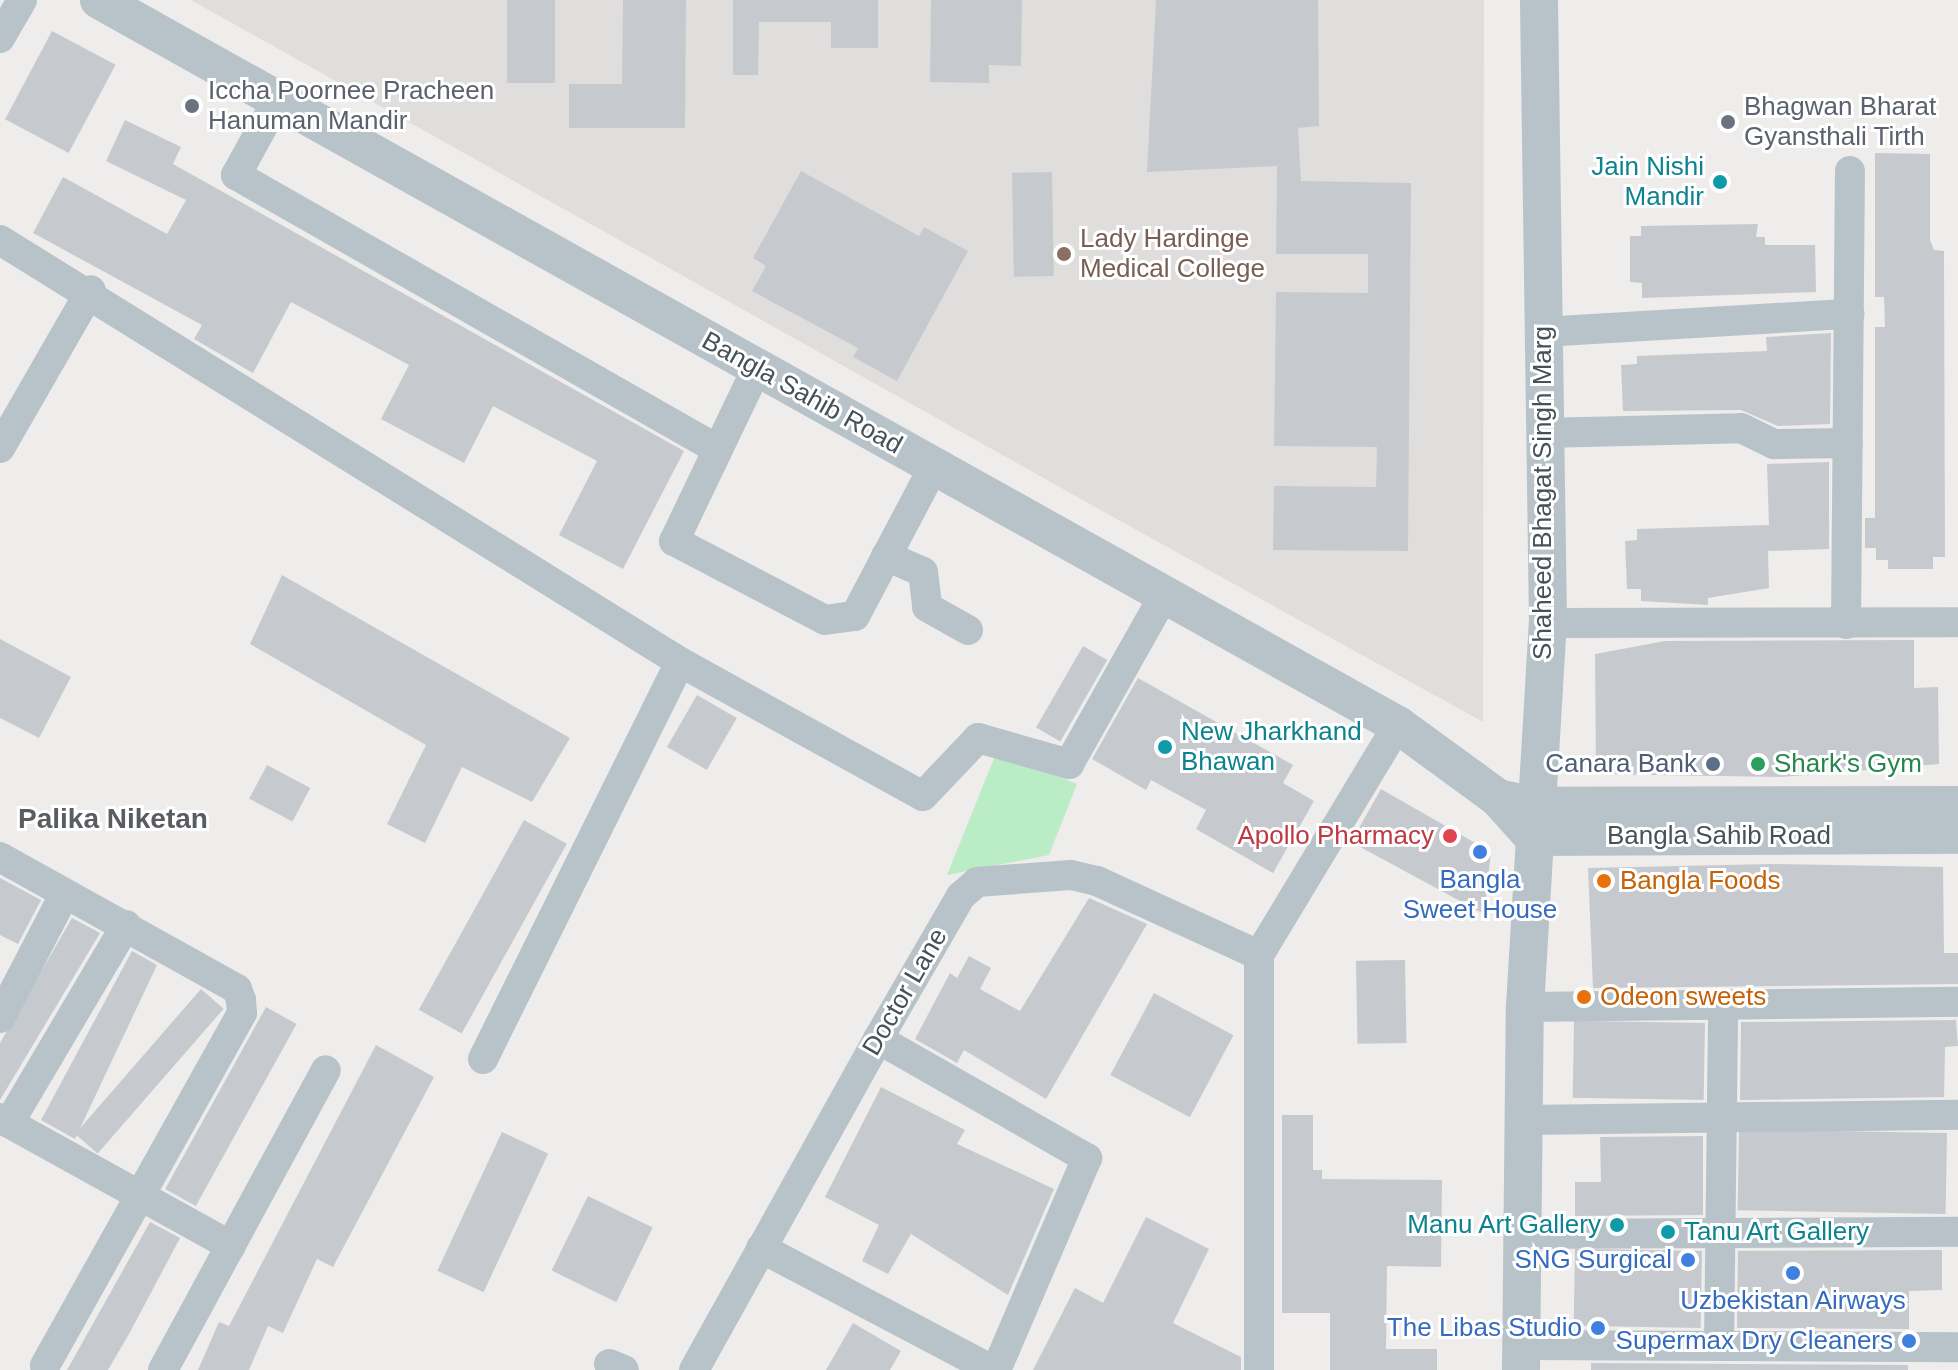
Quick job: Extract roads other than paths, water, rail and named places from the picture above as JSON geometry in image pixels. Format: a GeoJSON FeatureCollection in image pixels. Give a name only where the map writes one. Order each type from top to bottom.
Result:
{"type":"FeatureCollection","features":[{"type":"Feature","properties":{"kind":"street"},"geometry":{"type":"LineString","coordinates":[[0,38],[22,0]]}},
{"type":"Feature","properties":{"kind":"street","name":"Bangla Sahib Road"},"geometry":{"type":"LineString","coordinates":[[99,0],[1163,597],[1398,725],[1534,822],[1958,835]]}},
{"type":"Feature","properties":{"kind":"street","name":"Shaheed Bhagat Singh Marg"},"geometry":{"type":"LineString","coordinates":[[1521,1358],[1525,1007],[1548,623],[1542,433],[1539,0]]}},
{"type":"Feature","properties":{"kind":"street"},"geometry":{"type":"LineString","coordinates":[[278,99],[236,175],[715,448]]}},
{"type":"Feature","properties":{"kind":"street"},"geometry":{"type":"LineString","coordinates":[[1846,624],[1850,171]]}},
{"type":"Feature","properties":{"kind":"street"},"geometry":{"type":"LineString","coordinates":[[0,240],[91,290],[680,662],[923,796],[978,738],[1069,764],[1163,597]]}},
{"type":"Feature","properties":{"kind":"street"},"geometry":{"type":"LineString","coordinates":[[0,448],[91,290]]}},
{"type":"Feature","properties":{"kind":"street"},"geometry":{"type":"LineString","coordinates":[[1542,332],[1849,314]]}},
{"type":"Feature","properties":{"kind":"street"},"geometry":{"type":"LineString","coordinates":[[757,368],[715,448],[674,541],[825,620],[855,616],[934,466]]}},
{"type":"Feature","properties":{"kind":"street"},"geometry":{"type":"LineString","coordinates":[[1542,433],[1741,428],[1774,444],[1848,443]]}},
{"type":"Feature","properties":{"kind":"street"},"geometry":{"type":"LineString","coordinates":[[886,556],[923,572],[927,607],[968,630]]}},
{"type":"Feature","properties":{"kind":"street"},"geometry":{"type":"LineString","coordinates":[[1548,623],[1958,622]]}},
{"type":"Feature","properties":{"kind":"street"},"geometry":{"type":"LineString","coordinates":[[483,1059],[680,662]]}},
{"type":"Feature","properties":{"kind":"street"},"geometry":{"type":"LineString","coordinates":[[1259,1370],[1259,955],[1398,725]]}},
{"type":"Feature","properties":{"kind":"street","name":"Bangla Sahib Road"},"geometry":{"type":"LineString","coordinates":[[1534,822],[1958,805]]}},
{"type":"Feature","properties":{"kind":"street"},"geometry":{"type":"LineString","coordinates":[[0,857],[237,989],[241,1000],[242,1013],[137,1194],[45,1366]]}},
{"type":"Feature","properties":{"kind":"street","name":"Doctor Lane"},"geometry":{"type":"LineString","coordinates":[[694,1370],[961,896],[995,877],[1097,881],[1259,955]]}},
{"type":"Feature","properties":{"kind":"street"},"geometry":{"type":"LineString","coordinates":[[0,1018],[64,895]]}},
{"type":"Feature","properties":{"kind":"street"},"geometry":{"type":"LineString","coordinates":[[126,925],[4,1121],[231,1246]]}},
{"type":"Feature","properties":{"kind":"street"},"geometry":{"type":"LineString","coordinates":[[1525,1007],[1958,1002]]}},
{"type":"Feature","properties":{"kind":"street"},"geometry":{"type":"LineString","coordinates":[[1719,1346],[1725,1115],[1723,1004]]}},
{"type":"Feature","properties":{"kind":"street"},"geometry":{"type":"LineString","coordinates":[[761,1248],[994,1370],[1087,1158],[878,1039]]}},
{"type":"Feature","properties":{"kind":"street"},"geometry":{"type":"LineString","coordinates":[[163,1370],[326,1070]]}},
{"type":"Feature","properties":{"kind":"street"},"geometry":{"type":"LineString","coordinates":[[1524,1120],[1725,1115],[1958,1115]]}},
{"type":"Feature","properties":{"kind":"street"},"geometry":{"type":"LineString","coordinates":[[1523,1234],[1723,1230],[1958,1232]]}},
{"type":"Feature","properties":{"kind":"street"},"geometry":{"type":"LineString","coordinates":[[1521,1358],[1719,1346],[1958,1347]]}},
{"type":"Feature","properties":{"kind":"place","name":"Iccha Poornee Pracheen Hanuman Mandir"},"geometry":{"type":"Point","coordinates":[192,106]}},
{"type":"Feature","properties":{"kind":"place","name":"Bhagwan Bharat Gyansthali Tirth"},"geometry":{"type":"Point","coordinates":[1728,122]}},
{"type":"Feature","properties":{"kind":"place","name":"Jain Nishi Mandir"},"geometry":{"type":"Point","coordinates":[1720,182]}},
{"type":"Feature","properties":{"kind":"place","name":"Lady Hardinge Medical College"},"geometry":{"type":"Point","coordinates":[1064,254]}},
{"type":"Feature","properties":{"kind":"place","name":"New Jharkhand Bhawan"},"geometry":{"type":"Point","coordinates":[1165,747]}},
{"type":"Feature","properties":{"kind":"place","name":"Canara Bank"},"geometry":{"type":"Point","coordinates":[1713,764]}},
{"type":"Feature","properties":{"kind":"place","name":"Shark's Gym"},"geometry":{"type":"Point","coordinates":[1758,764]}},
{"type":"Feature","properties":{"kind":"place","name":"Apollo Pharmacy"},"geometry":{"type":"Point","coordinates":[1450,836]}},
{"type":"Feature","properties":{"kind":"place","name":"Bangla Sweet House"},"geometry":{"type":"Point","coordinates":[1480,852]}},
{"type":"Feature","properties":{"kind":"place","name":"Bangla Foods"},"geometry":{"type":"Point","coordinates":[1604,881]}},
{"type":"Feature","properties":{"kind":"place","name":"Odeon sweets"},"geometry":{"type":"Point","coordinates":[1584,997]}},
{"type":"Feature","properties":{"kind":"place","name":"Manu Art Gallery"},"geometry":{"type":"Point","coordinates":[1617,1225]}},
{"type":"Feature","properties":{"kind":"place","name":"Tanu Art Gallery"},"geometry":{"type":"Point","coordinates":[1668,1232]}},
{"type":"Feature","properties":{"kind":"place","name":"SNG Surgical"},"geometry":{"type":"Point","coordinates":[1688,1260]}},
{"type":"Feature","properties":{"kind":"place","name":"Uzbekistan Airways"},"geometry":{"type":"Point","coordinates":[1793,1273]}},
{"type":"Feature","properties":{"kind":"place","name":"The Libas Studio"},"geometry":{"type":"Point","coordinates":[1598,1328]}},
{"type":"Feature","properties":{"kind":"place","name":"Supermax Dry Cleaners"},"geometry":{"type":"Point","coordinates":[1909,1341]}},
{"type":"Feature","properties":{"kind":"district","name":"Palika Niketan"},"geometry":{"type":"Point","coordinates":[113,819]}}]}
